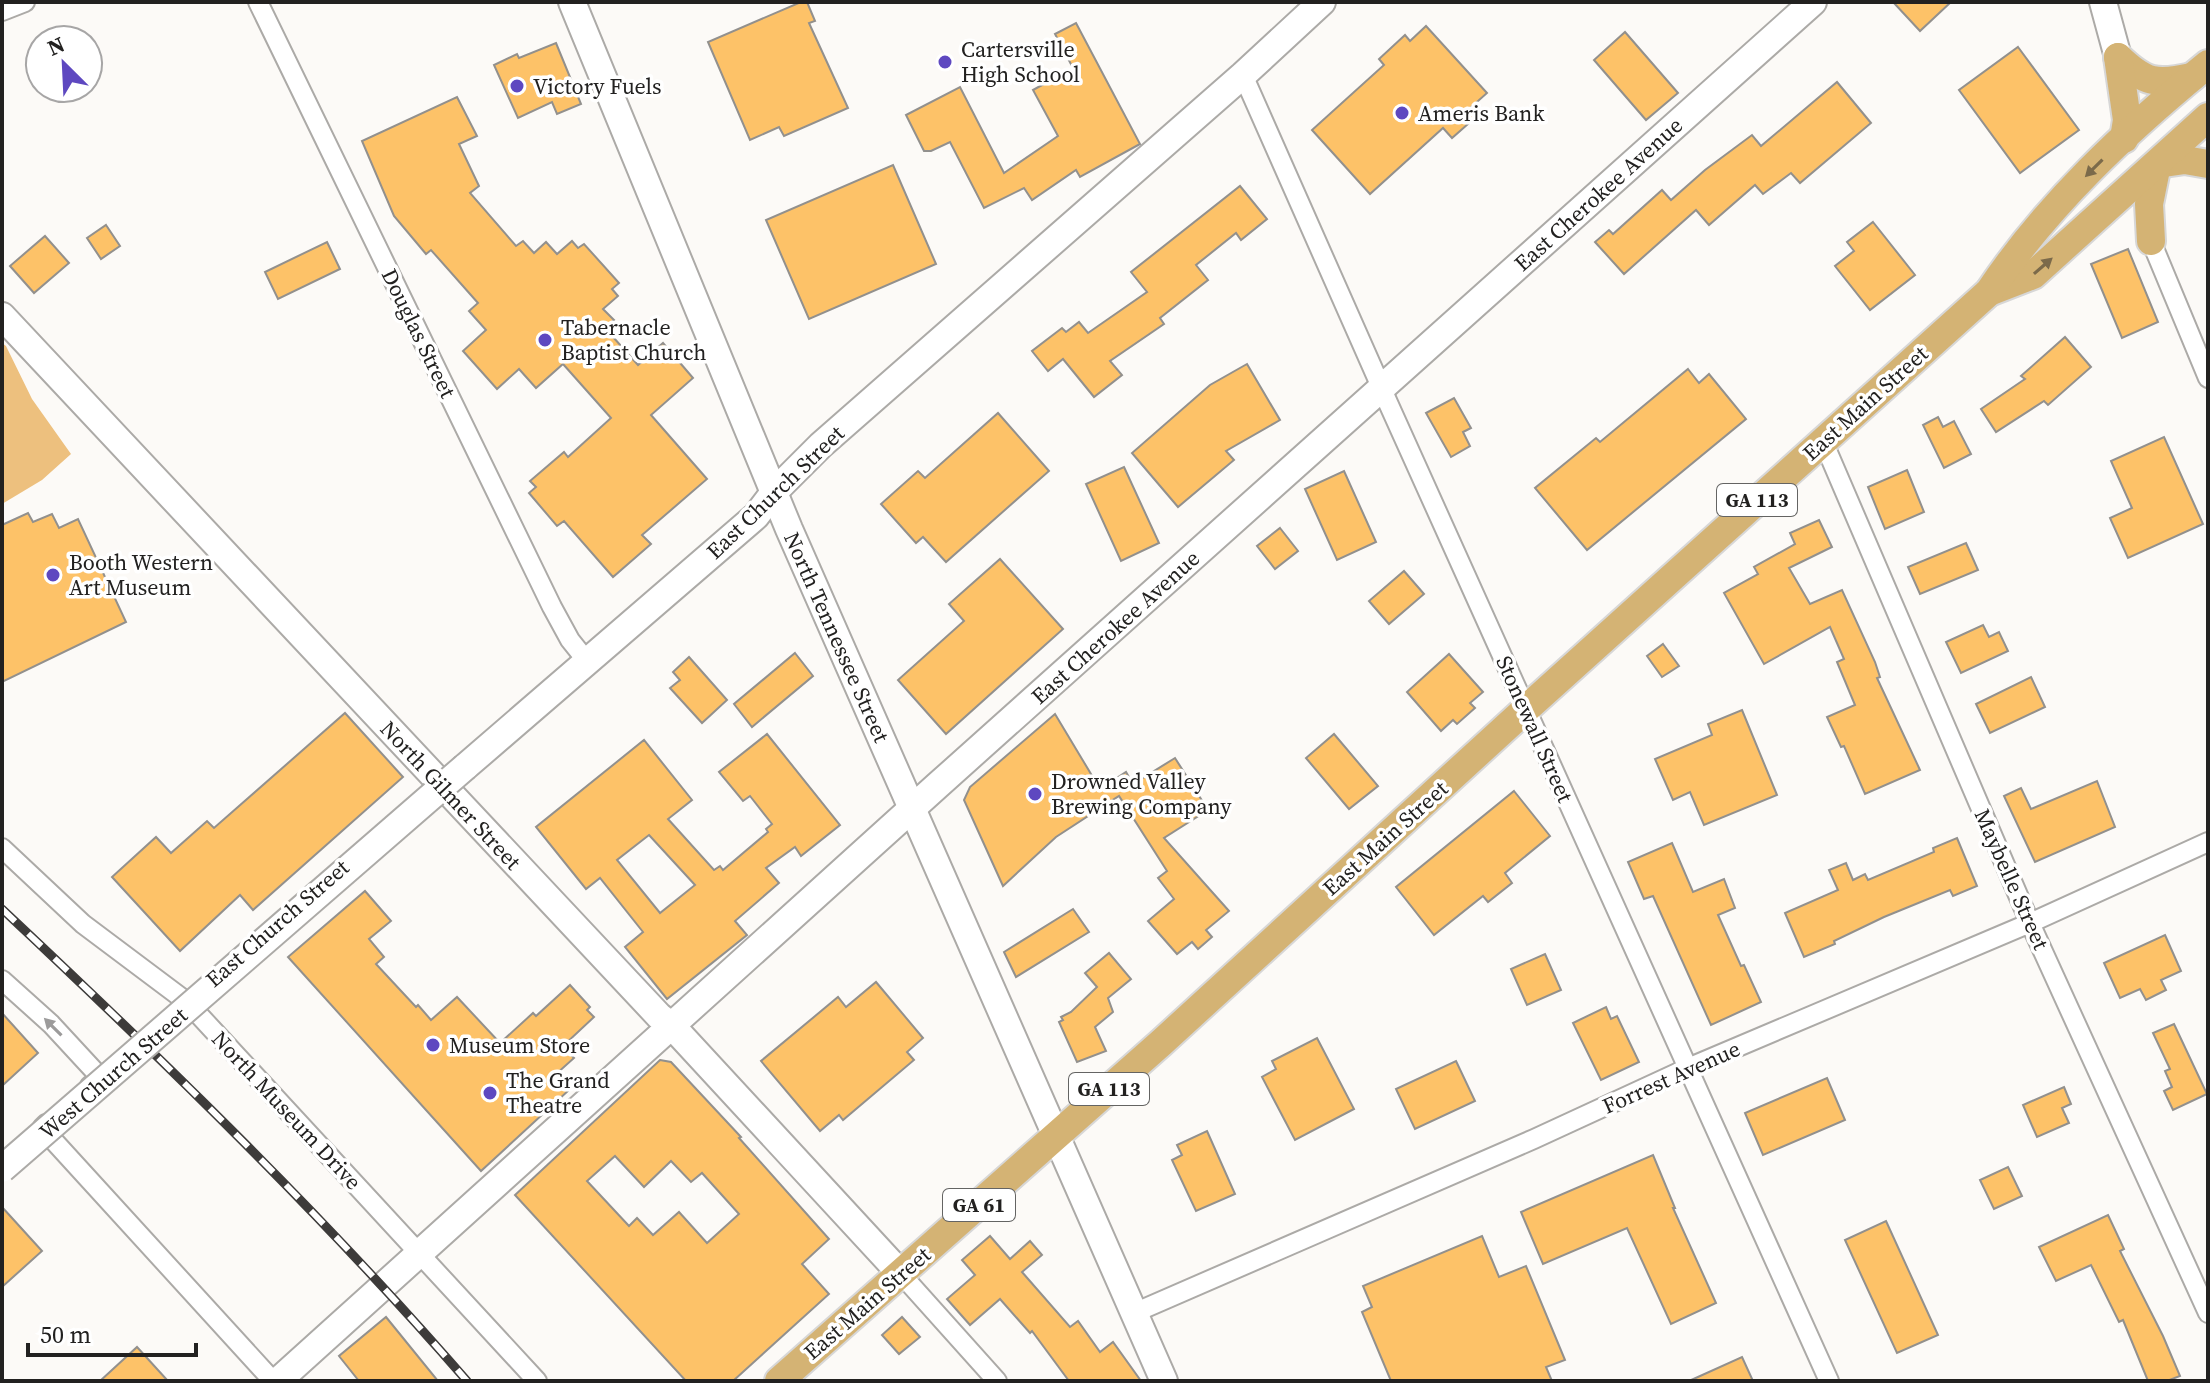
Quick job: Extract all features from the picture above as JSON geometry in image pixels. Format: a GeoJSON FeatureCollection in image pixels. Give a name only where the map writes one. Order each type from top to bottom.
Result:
{"type":"FeatureCollection","features":[{"type":"Feature","properties":{"kind":"main road"},"geometry":{"type":"LineString","coordinates":[[2118,57],[2132,71],[2158,83],[2200,71]]}},
{"type":"Feature","properties":{"kind":"main road"},"geometry":{"type":"LineString","coordinates":[[2118,57],[2127,120],[2124,139]]}},
{"type":"Feature","properties":{"kind":"main road","name":"East Main Street"},"geometry":{"type":"LineString","coordinates":[[779,1381],[1161,1043],[1989,292],[2017,250],[2045,217],[2124,139],[2200,71]]}},
{"type":"Feature","properties":{"kind":"main road","name":"East Main Street"},"geometry":{"type":"LineString","coordinates":[[1989,292],[2033,275],[2208,117]]}},
{"type":"Feature","properties":{"kind":"main road"},"geometry":{"type":"LineString","coordinates":[[2151,241],[2149,204],[2157,164],[2185,160],[2208,164]]}},
{"type":"Feature","properties":{"kind":"main road"},"geometry":{"type":"LineString","coordinates":[[2088,226],[2108,222],[2128,223],[2143,231],[2151,241]]}},
{"type":"Feature","properties":{"kind":"street"},"geometry":{"type":"LineString","coordinates":[[2,11],[25,2]]}},
{"type":"Feature","properties":{"kind":"street","name":"Douglas Street"},"geometry":{"type":"LineString","coordinates":[[258,2],[552,607],[570,640],[586,660]]}},
{"type":"Feature","properties":{"kind":"street","name":"North Tennessee Street"},"geometry":{"type":"LineString","coordinates":[[572,2],[789,529],[1164,1381]]}},
{"type":"Feature","properties":{"kind":"street","name":"East Church Street"},"geometry":{"type":"LineString","coordinates":[[223,977],[756,516],[775,491],[821,445],[1322,2]]}},
{"type":"Feature","properties":{"kind":"street","name":"East Cherokee Avenue"},"geometry":{"type":"LineString","coordinates":[[276,1381],[1813,2]]}},
{"type":"Feature","properties":{"kind":"street"},"geometry":{"type":"LineString","coordinates":[[2103,2],[2118,57]]}},
{"type":"Feature","properties":{"kind":"street","name":"Stonewall Street"},"geometry":{"type":"LineString","coordinates":[[1243,75],[1829,1381]]}},
{"type":"Feature","properties":{"kind":"street"},"geometry":{"type":"LineString","coordinates":[[2151,241],[2208,378]]}},
{"type":"Feature","properties":{"kind":"street","name":"North Gilmer Street"},"geometry":{"type":"LineString","coordinates":[[2,316],[659,1016],[672,1026],[901,1274]]}},
{"type":"Feature","properties":{"kind":"street","name":"Maybelle Street"},"geometry":{"type":"LineString","coordinates":[[1823,441],[2030,923],[2208,1313]]}},
{"type":"Feature","properties":{"kind":"street","name":"East Church Street"},"geometry":{"type":"LineString","coordinates":[[187,1002],[439,782]]}},
{"type":"Feature","properties":{"kind":"street","name":"Forrest Avenue"},"geometry":{"type":"LineString","coordinates":[[1134,1313],[1520,1145],[1688,1068],[2030,923],[2208,842]]}},
{"type":"Feature","properties":{"kind":"street","name":"North Museum Drive"},"geometry":{"type":"LineString","coordinates":[[2,848],[83,924],[187,1002],[537,1381]]}},
{"type":"Feature","properties":{"kind":"street","name":"West Church Street"},"geometry":{"type":"LineString","coordinates":[[2,1169],[223,977]]}},
{"type":"Feature","properties":{"kind":"street"},"geometry":{"type":"LineString","coordinates":[[2,980],[51,1024],[100,1077],[42,1128],[276,1381]]}},
{"type":"Feature","properties":{"kind":"street"},"geometry":{"type":"LineString","coordinates":[[901,1274],[997,1381]]}},
{"type":"Feature","properties":{"kind":"shaded area"},"geometry":{"type":"Polygon","coordinates":[[[2,343],[32,399],[71,454],[42,480],[2,504],[2,343]]]}},
{"type":"Feature","properties":{"kind":"building"},"geometry":{"type":"Polygon","coordinates":[[[807,2],[815,21],[809,23],[848,108],[784,136],[779,127],[750,140],[708,42],[807,2]]]}},
{"type":"Feature","properties":{"kind":"building"},"geometry":{"type":"Polygon","coordinates":[[[1893,2],[1951,2],[1920,31],[1893,2]]]}},
{"type":"Feature","properties":{"kind":"building"},"geometry":{"type":"Polygon","coordinates":[[[1076,23],[1140,144],[1080,177],[1076,170],[1032,200],[1024,188],[984,208],[950,142],[924,151],[906,115],[960,87],[1004,173],[1058,136],[1033,90],[1073,68],[1055,34],[1076,23]]]}},
{"type":"Feature","properties":{"kind":"building","name":"Ameris Bank"},"geometry":{"type":"Polygon","coordinates":[[[1426,26],[1487,93],[1469,109],[1476,117],[1452,138],[1443,128],[1370,194],[1312,130],[1384,65],[1379,59],[1405,35],[1410,41],[1426,26]]]}},
{"type":"Feature","properties":{"kind":"building"},"geometry":{"type":"Polygon","coordinates":[[[1625,32],[1678,93],[1646,120],[1594,60],[1625,32]]]}},
{"type":"Feature","properties":{"kind":"building"},"geometry":{"type":"Polygon","coordinates":[[[556,43],[581,104],[557,114],[552,102],[518,118],[494,65],[517,54],[519,58],[556,43]]]}},
{"type":"Feature","properties":{"kind":"building"},"geometry":{"type":"Polygon","coordinates":[[[2018,47],[2079,130],[2020,173],[1959,90],[2018,47]]]}},
{"type":"Feature","properties":{"kind":"building"},"geometry":{"type":"Polygon","coordinates":[[[1837,82],[1871,123],[1800,183],[1791,173],[1763,194],[1755,185],[1709,225],[1696,210],[1624,274],[1595,242],[1609,230],[1613,234],[1662,190],[1671,200],[1752,135],[1761,146],[1837,82]]]}},
{"type":"Feature","properties":{"kind":"building","name":"Tabernacle Baptist Church"},"geometry":{"type":"Polygon","coordinates":[[[457,97],[477,136],[459,144],[479,186],[470,193],[516,246],[523,241],[534,253],[546,242],[557,254],[572,241],[578,248],[584,244],[619,283],[612,289],[618,296],[603,309],[614,320],[605,328],[638,365],[663,343],[693,378],[651,415],[707,479],[642,535],[651,544],[613,577],[564,521],[557,526],[529,493],[536,487],[530,481],[564,452],[568,457],[611,418],[563,364],[536,388],[519,369],[497,389],[463,351],[486,330],[469,311],[478,303],[431,250],[426,254],[394,216],[362,141],[457,97]]]}},
{"type":"Feature","properties":{"kind":"building"},"geometry":{"type":"Polygon","coordinates":[[[893,165],[936,264],[809,319],[766,220],[893,165]]]}},
{"type":"Feature","properties":{"kind":"building"},"geometry":{"type":"Polygon","coordinates":[[[1240,186],[1267,219],[1241,240],[1236,233],[1196,265],[1208,280],[1160,318],[1164,324],[1110,361],[1122,375],[1094,397],[1063,359],[1048,371],[1032,351],[1062,328],[1066,332],[1079,322],[1088,333],[1147,292],[1131,272],[1240,186]]]}},
{"type":"Feature","properties":{"kind":"building"},"geometry":{"type":"Polygon","coordinates":[[[1873,222],[1915,275],[1870,310],[1835,266],[1854,251],[1847,242],[1873,222]]]}},
{"type":"Feature","properties":{"kind":"building"},"geometry":{"type":"Polygon","coordinates":[[[106,225],[120,246],[101,259],[87,238],[106,225]]]}},
{"type":"Feature","properties":{"kind":"building"},"geometry":{"type":"Polygon","coordinates":[[[45,236],[69,263],[34,293],[10,266],[45,236]]]}},
{"type":"Feature","properties":{"kind":"building"},"geometry":{"type":"Polygon","coordinates":[[[327,242],[340,269],[278,299],[265,272],[327,242]]]}},
{"type":"Feature","properties":{"kind":"building"},"geometry":{"type":"Polygon","coordinates":[[[2128,249],[2158,322],[2122,338],[2091,264],[2128,249]]]}},
{"type":"Feature","properties":{"kind":"building"},"geometry":{"type":"Polygon","coordinates":[[[2065,337],[2091,367],[2048,405],[2044,401],[1996,432],[1981,409],[2025,379],[2021,376],[2065,337]]]}},
{"type":"Feature","properties":{"kind":"building"},"geometry":{"type":"Polygon","coordinates":[[[1247,364],[1280,420],[1226,451],[1234,460],[1178,507],[1132,453],[1210,385],[1247,364]]]}},
{"type":"Feature","properties":{"kind":"building"},"geometry":{"type":"Polygon","coordinates":[[[1688,369],[1699,383],[1709,374],[1746,419],[1587,550],[1535,488],[1596,438],[1600,442],[1688,369]]]}},
{"type":"Feature","properties":{"kind":"building"},"geometry":{"type":"Polygon","coordinates":[[[1454,398],[1471,428],[1463,432],[1470,446],[1451,457],[1426,413],[1454,398]]]}},
{"type":"Feature","properties":{"kind":"building"},"geometry":{"type":"Polygon","coordinates":[[[998,413],[1049,471],[946,562],[923,537],[916,543],[881,504],[918,471],[925,478],[998,413]]]}},
{"type":"Feature","properties":{"kind":"building"},"geometry":{"type":"Polygon","coordinates":[[[1938,417],[1943,427],[1954,421],[1971,454],[1944,468],[1923,425],[1938,417]]]}},
{"type":"Feature","properties":{"kind":"building"},"geometry":{"type":"Polygon","coordinates":[[[2164,437],[2203,524],[2128,558],[2110,518],[2132,508],[2111,461],[2164,437]]]}},
{"type":"Feature","properties":{"kind":"building"},"geometry":{"type":"Polygon","coordinates":[[[1124,467],[1159,543],[1121,561],[1086,484],[1124,467]]]}},
{"type":"Feature","properties":{"kind":"building"},"geometry":{"type":"Polygon","coordinates":[[[1907,470],[1924,512],[1885,529],[1868,487],[1907,470]]]}},
{"type":"Feature","properties":{"kind":"building"},"geometry":{"type":"Polygon","coordinates":[[[1344,471],[1376,542],[1337,560],[1305,489],[1344,471]]]}},
{"type":"Feature","properties":{"kind":"building","name":"Booth Western Art Museum"},"geometry":{"type":"Polygon","coordinates":[[[28,513],[33,522],[52,514],[59,528],[78,519],[126,622],[2,682],[2,525],[28,513]]]}},
{"type":"Feature","properties":{"kind":"building"},"geometry":{"type":"Polygon","coordinates":[[[1819,520],[1832,547],[1789,568],[1810,604],[1842,590],[1875,662],[1880,677],[1877,678],[1920,770],[1865,794],[1844,746],[1841,747],[1827,717],[1855,705],[1837,662],[1844,659],[1830,627],[1764,664],[1724,593],[1758,574],[1754,567],[1795,544],[1790,533],[1819,520]]]}},
{"type":"Feature","properties":{"kind":"building"},"geometry":{"type":"Polygon","coordinates":[[[1280,528],[1298,551],[1275,569],[1257,546],[1280,528]]]}},
{"type":"Feature","properties":{"kind":"building"},"geometry":{"type":"Polygon","coordinates":[[[1966,543],[1978,570],[1920,594],[1908,567],[1966,543]]]}},
{"type":"Feature","properties":{"kind":"building"},"geometry":{"type":"Polygon","coordinates":[[[1000,559],[1063,629],[946,734],[898,680],[964,621],[949,604],[1000,559]]]}},
{"type":"Feature","properties":{"kind":"building"},"geometry":{"type":"Polygon","coordinates":[[[1404,571],[1424,594],[1389,624],[1369,601],[1404,571]]]}},
{"type":"Feature","properties":{"kind":"building"},"geometry":{"type":"Polygon","coordinates":[[[1983,625],[1989,637],[1999,632],[2008,651],[1961,673],[1946,642],[1983,625]]]}},
{"type":"Feature","properties":{"kind":"building"},"geometry":{"type":"Polygon","coordinates":[[[1663,644],[1679,666],[1662,677],[1647,656],[1663,644]]]}},
{"type":"Feature","properties":{"kind":"building"},"geometry":{"type":"Polygon","coordinates":[[[795,653],[813,676],[752,727],[734,704],[795,653]]]}},
{"type":"Feature","properties":{"kind":"building"},"geometry":{"type":"Polygon","coordinates":[[[1449,654],[1483,692],[1470,703],[1475,708],[1457,724],[1453,720],[1441,731],[1407,692],[1449,654]]]}},
{"type":"Feature","properties":{"kind":"building"},"geometry":{"type":"Polygon","coordinates":[[[689,657],[727,700],[702,723],[670,688],[680,680],[673,672],[689,657]]]}},
{"type":"Feature","properties":{"kind":"building"},"geometry":{"type":"Polygon","coordinates":[[[2031,677],[2045,707],[1990,733],[1976,704],[2031,677]]]}},
{"type":"Feature","properties":{"kind":"building"},"geometry":{"type":"Polygon","coordinates":[[[1742,710],[1777,795],[1704,825],[1690,792],[1673,800],[1655,759],[1712,735],[1708,724],[1742,710]]]}},
{"type":"Feature","properties":{"kind":"building"},"geometry":{"type":"Polygon","coordinates":[[[345,713],[403,777],[253,910],[240,895],[180,951],[112,877],[156,837],[171,853],[207,821],[214,828],[345,713]]]}},
{"type":"Feature","properties":{"kind":"building"},"geometry":{"type":"Polygon","coordinates":[[[1055,714],[1100,789],[1126,772],[1133,784],[1175,758],[1208,810],[1164,838],[1229,911],[1206,930],[1212,937],[1198,949],[1192,942],[1177,954],[1148,921],[1174,899],[1158,878],[1167,871],[1119,796],[1056,837],[1003,886],[964,800],[970,787],[1055,714]]]}},
{"type":"Feature","properties":{"kind":"building"},"geometry":{"type":"Polygon","coordinates":[[[767,734],[840,825],[801,856],[795,847],[766,868],[779,883],[735,921],[747,935],[667,999],[625,947],[643,932],[600,878],[586,889],[536,827],[644,740],[692,800],[668,819],[714,870],[720,866],[723,870],[768,832],[766,829],[772,824],[750,796],[743,801],[719,772],[767,734]],[[649,835],[617,860],[660,913],[695,885],[649,835]]]}},
{"type":"Feature","properties":{"kind":"building"},"geometry":{"type":"Polygon","coordinates":[[[1334,734],[1378,786],[1349,809],[1306,758],[1334,734]]]}},
{"type":"Feature","properties":{"kind":"building"},"geometry":{"type":"Polygon","coordinates":[[[2097,781],[2115,827],[2035,862],[2004,796],[2021,788],[2031,809],[2097,781]]]}},
{"type":"Feature","properties":{"kind":"building"},"geometry":{"type":"Polygon","coordinates":[[[1514,791],[1550,836],[1505,873],[1512,883],[1488,902],[1483,896],[1434,935],[1396,887],[1514,791]]]}},
{"type":"Feature","properties":{"kind":"building"},"geometry":{"type":"Polygon","coordinates":[[[1957,838],[1977,886],[1953,896],[1950,890],[1884,917],[1804,957],[1785,913],[1838,890],[1829,870],[1846,863],[1853,880],[1865,874],[1868,880],[1934,852],[1933,848],[1957,838]]]}},
{"type":"Feature","properties":{"kind":"building"},"geometry":{"type":"Polygon","coordinates":[[[1672,843],[1693,892],[1724,879],[1735,908],[1718,915],[1761,1002],[1711,1025],[1653,896],[1644,899],[1628,862],[1672,843]]]}},
{"type":"Feature","properties":{"kind":"building"},"geometry":{"type":"Polygon","coordinates":[[[365,891],[391,921],[369,939],[384,957],[376,964],[431,1020],[457,997],[500,1043],[570,985],[590,1007],[587,1010],[594,1017],[563,1046],[574,1058],[555,1075],[569,1090],[481,1171],[288,957],[365,891]]]}},
{"type":"Feature","properties":{"kind":"building"},"geometry":{"type":"Polygon","coordinates":[[[1073,909],[1089,932],[1016,977],[1004,952],[1073,909]]]}},
{"type":"Feature","properties":{"kind":"building"},"geometry":{"type":"Polygon","coordinates":[[[2165,935],[2181,971],[2161,980],[2166,990],[2146,1000],[2140,989],[2120,998],[2104,963],[2165,935]]]}},
{"type":"Feature","properties":{"kind":"building"},"geometry":{"type":"Polygon","coordinates":[[[1109,953],[1131,979],[1108,998],[1113,1012],[1095,1027],[1106,1051],[1077,1062],[1059,1022],[1097,987],[1085,973],[1109,953]]]}},
{"type":"Feature","properties":{"kind":"building"},"geometry":{"type":"Polygon","coordinates":[[[1545,954],[1561,990],[1527,1005],[1511,969],[1545,954]]]}},
{"type":"Feature","properties":{"kind":"building"},"geometry":{"type":"Polygon","coordinates":[[[876,982],[923,1038],[907,1052],[914,1060],[843,1120],[839,1115],[820,1131],[761,1061],[838,997],[846,1007],[876,982]]]}},
{"type":"Feature","properties":{"kind":"building"},"geometry":{"type":"Polygon","coordinates":[[[1606,1007],[1611,1019],[1617,1016],[1639,1062],[1601,1080],[1573,1023],[1606,1007]]]}},
{"type":"Feature","properties":{"kind":"building"},"geometry":{"type":"Polygon","coordinates":[[[2,1013],[38,1053],[2,1086],[2,1013]]]}},
{"type":"Feature","properties":{"kind":"building"},"geometry":{"type":"Polygon","coordinates":[[[2174,1024],[2207,1094],[2173,1110],[2164,1091],[2172,1087],[2165,1071],[2170,1069],[2153,1033],[2174,1024]]]}},
{"type":"Feature","properties":{"kind":"building"},"geometry":{"type":"Polygon","coordinates":[[[1317,1038],[1354,1109],[1295,1140],[1262,1077],[1276,1069],[1272,1061],[1317,1038]]]}},
{"type":"Feature","properties":{"kind":"building"},"geometry":{"type":"Polygon","coordinates":[[[660,1060],[671,1062],[829,1239],[802,1264],[829,1294],[733,1381],[686,1381],[515,1195],[660,1060]],[[615,1156],[587,1181],[629,1226],[637,1218],[653,1235],[679,1212],[707,1243],[739,1214],[702,1173],[691,1182],[671,1161],[644,1187],[615,1156]]]}},
{"type":"Feature","properties":{"kind":"building"},"geometry":{"type":"Polygon","coordinates":[[[1456,1061],[1475,1101],[1415,1129],[1396,1089],[1456,1061]]]}},
{"type":"Feature","properties":{"kind":"building"},"geometry":{"type":"Polygon","coordinates":[[[1827,1078],[1845,1120],[1763,1155],[1745,1113],[1827,1078]]]}},
{"type":"Feature","properties":{"kind":"building"},"geometry":{"type":"Polygon","coordinates":[[[2064,1087],[2071,1104],[2062,1108],[2069,1123],[2037,1137],[2023,1105],[2064,1087]]]}},
{"type":"Feature","properties":{"kind":"building"},"geometry":{"type":"Polygon","coordinates":[[[1207,1131],[1235,1194],[1196,1211],[1172,1160],[1182,1155],[1177,1145],[1207,1131]]]}},
{"type":"Feature","properties":{"kind":"building"},"geometry":{"type":"Polygon","coordinates":[[[1653,1155],[1716,1303],[1671,1324],[1627,1228],[1543,1264],[1521,1212],[1653,1155]]]}},
{"type":"Feature","properties":{"kind":"building"},"geometry":{"type":"Polygon","coordinates":[[[2008,1167],[2022,1196],[1994,1209],[1980,1180],[2008,1167]]]}},
{"type":"Feature","properties":{"kind":"building"},"geometry":{"type":"Polygon","coordinates":[[[2,1207],[42,1251],[2,1287],[2,1207]]]}},
{"type":"Feature","properties":{"kind":"building"},"geometry":{"type":"Polygon","coordinates":[[[2108,1215],[2124,1249],[2120,1251],[2180,1376],[2167,1381],[2148,1381],[2123,1320],[2119,1322],[2091,1265],[2056,1281],[2039,1247],[2108,1215]]]}},
{"type":"Feature","properties":{"kind":"building"},"geometry":{"type":"Polygon","coordinates":[[[1886,1221],[1938,1335],[1897,1353],[1845,1240],[1886,1221]]]}},
{"type":"Feature","properties":{"kind":"building"},"geometry":{"type":"Polygon","coordinates":[[[990,1236],[1010,1259],[1030,1241],[1042,1255],[1022,1272],[1070,1327],[1078,1321],[1100,1352],[1113,1342],[1141,1381],[1069,1381],[1032,1331],[1030,1333],[1000,1299],[970,1325],[947,1299],[975,1275],[962,1260],[990,1236]]]}},
{"type":"Feature","properties":{"kind":"building"},"geometry":{"type":"Polygon","coordinates":[[[1482,1236],[1499,1277],[1526,1266],[1565,1360],[1546,1367],[1552,1381],[1391,1381],[1362,1312],[1372,1307],[1363,1286],[1482,1236]]]}},
{"type":"Feature","properties":{"kind":"building"},"geometry":{"type":"Polygon","coordinates":[[[386,1317],[438,1381],[359,1381],[339,1356],[386,1317]]]}},
{"type":"Feature","properties":{"kind":"building"},"geometry":{"type":"Polygon","coordinates":[[[902,1317],[920,1337],[899,1354],[882,1335],[902,1317]]]}},
{"type":"Feature","properties":{"kind":"building"},"geometry":{"type":"Polygon","coordinates":[[[137,1347],[168,1381],[100,1381],[137,1347]]]}},
{"type":"Feature","properties":{"kind":"building"},"geometry":{"type":"Polygon","coordinates":[[[1742,1357],[1753,1381],[1689,1381],[1742,1357]]]}},
{"type":"Feature","properties":{"kind":"railway"},"geometry":{"type":"LineString","coordinates":[[2,909],[299,1198],[467,1381]]}},
{"type":"Feature","properties":{"kind":"place","name":"Cartersville High School"},"geometry":{"type":"Point","coordinates":[945,62]}},
{"type":"Feature","properties":{"kind":"place","name":"Victory Fuels"},"geometry":{"type":"Point","coordinates":[517,86]}},
{"type":"Feature","properties":{"kind":"place","name":"Ameris Bank"},"geometry":{"type":"Point","coordinates":[1402,113]}},
{"type":"Feature","properties":{"kind":"place","name":"Tabernacle Baptist Church"},"geometry":{"type":"Point","coordinates":[545,340]}},
{"type":"Feature","properties":{"kind":"place","name":"Booth Western Art Museum"},"geometry":{"type":"Point","coordinates":[53,575]}},
{"type":"Feature","properties":{"kind":"place","name":"Drowned Valley Brewing Company"},"geometry":{"type":"Point","coordinates":[1035,794]}},
{"type":"Feature","properties":{"kind":"place","name":"Museum Store"},"geometry":{"type":"Point","coordinates":[433,1045]}},
{"type":"Feature","properties":{"kind":"place","name":"The Grand Theatre"},"geometry":{"type":"Point","coordinates":[490,1093]}}]}
